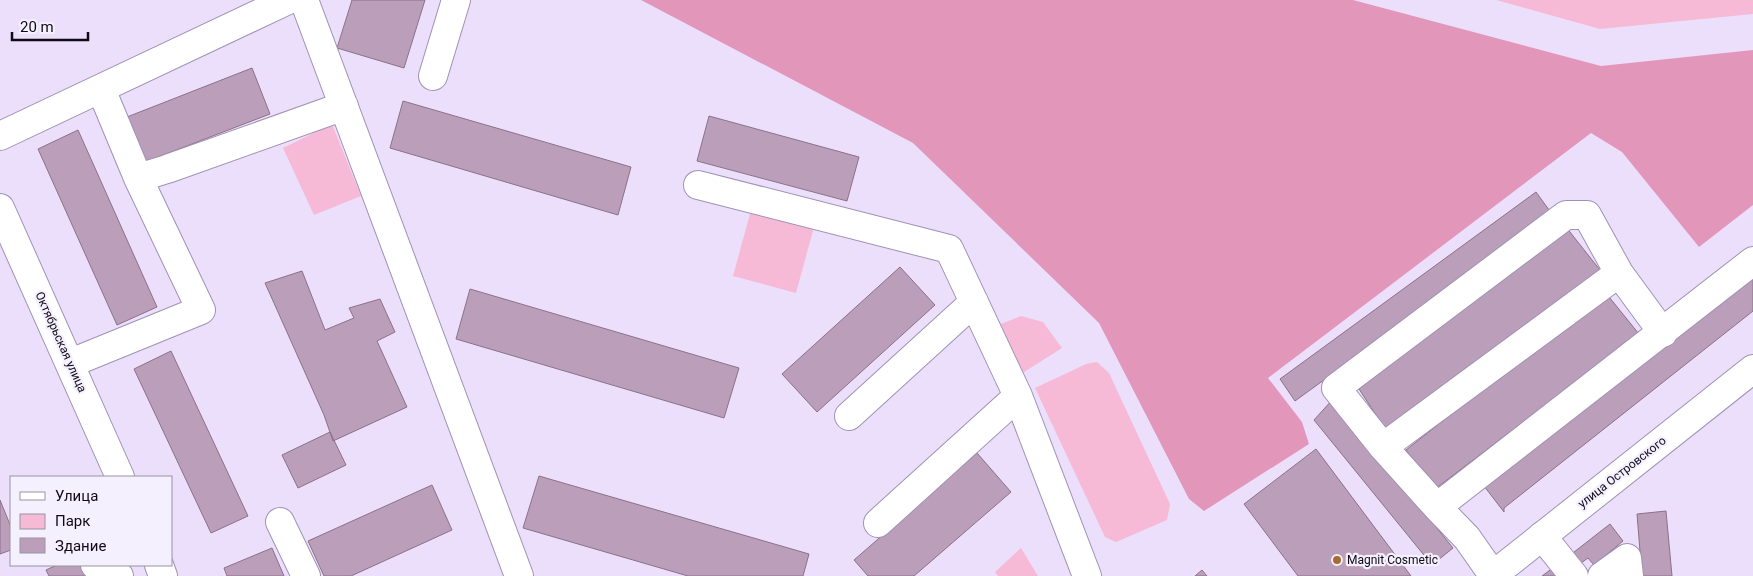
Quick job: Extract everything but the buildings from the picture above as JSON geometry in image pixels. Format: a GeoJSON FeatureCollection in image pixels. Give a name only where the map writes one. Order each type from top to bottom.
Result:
{"type":"FeatureCollection","features":[{"type":"Feature","properties":{"kind":"street"},"geometry":{"type":"LineString","coordinates":[[0,136],[288,0]]}},
{"type":"Feature","properties":{"kind":"street"},"geometry":{"type":"LineString","coordinates":[[304,0],[519,576]]}},
{"type":"Feature","properties":{"kind":"street"},"geometry":{"type":"LineString","coordinates":[[433,76],[456,0]]}},
{"type":"Feature","properties":{"kind":"street"},"geometry":{"type":"LineString","coordinates":[[71,364],[201,310],[138,178],[100,89]]}},
{"type":"Feature","properties":{"kind":"street"},"geometry":{"type":"LineString","coordinates":[[138,178],[344,106]]}},
{"type":"Feature","properties":{"kind":"street"},"geometry":{"type":"LineString","coordinates":[[698,185],[949,249],[1018,396],[1087,576]]}},
{"type":"Feature","properties":{"kind":"street","name":"Октябрьская улица"},"geometry":{"type":"LineString","coordinates":[[0,208],[120,476]]}},
{"type":"Feature","properties":{"kind":"street"},"geometry":{"type":"LineString","coordinates":[[1493,576],[1468,538],[1383,447],[1338,387],[1566,215],[1587,216],[1619,273],[1663,333]]}},
{"type":"Feature","properties":{"kind":"street"},"geometry":{"type":"LineString","coordinates":[[1437,507],[1753,262]]}},
{"type":"Feature","properties":{"kind":"street"},"geometry":{"type":"LineString","coordinates":[[1383,447],[1619,273]]}},
{"type":"Feature","properties":{"kind":"street"},"geometry":{"type":"LineString","coordinates":[[849,416],[974,302]]}},
{"type":"Feature","properties":{"kind":"street","name":"улица Островского"},"geometry":{"type":"LineString","coordinates":[[1493,576],[1753,369]]}},
{"type":"Feature","properties":{"kind":"street"},"geometry":{"type":"LineString","coordinates":[[878,523],[1018,396]]}},
{"type":"Feature","properties":{"kind":"street"},"geometry":{"type":"LineString","coordinates":[[280,522],[306,576]]}},
{"type":"Feature","properties":{"kind":"street"},"geometry":{"type":"LineString","coordinates":[[1542,536],[1574,576]]}},
{"type":"Feature","properties":{"kind":"street"},"geometry":{"type":"LineString","coordinates":[[1602,576],[1627,558],[1629,576]]}},
{"type":"Feature","properties":{"kind":"street"},"geometry":{"type":"LineString","coordinates":[[97,566],[119,576]]}},
{"type":"Feature","properties":{"kind":"green space"},"geometry":{"type":"Polygon","coordinates":[[[1496,0],[1753,0],[1753,14],[1600,29],[1496,0]]]}},
{"type":"Feature","properties":{"kind":"green space"},"geometry":{"type":"Polygon","coordinates":[[[332,124],[361,196],[314,215],[283,148],[332,124]]]}},
{"type":"Feature","properties":{"kind":"green space"},"geometry":{"type":"Polygon","coordinates":[[[751,210],[814,227],[796,293],[733,276],[751,210]]]}},
{"type":"Feature","properties":{"kind":"green space"},"geometry":{"type":"Polygon","coordinates":[[[1021,316],[1043,322],[1062,348],[1021,374],[1001,324],[1021,316]]]}},
{"type":"Feature","properties":{"kind":"green space"},"geometry":{"type":"Polygon","coordinates":[[[1097,362],[1109,373],[1170,504],[1167,520],[1116,542],[1105,537],[1035,388],[1086,364],[1097,362]]]}},
{"type":"Feature","properties":{"kind":"green space"},"geometry":{"type":"Polygon","coordinates":[[[1021,548],[1038,576],[998,576],[995,572],[1021,548]]]}},
{"type":"Feature","properties":{"kind":"shaded area"},"geometry":{"type":"Polygon","coordinates":[[[641,0],[1353,0],[1601,66],[1753,50],[1753,205],[1699,247],[1622,152],[1591,133],[1268,378],[1302,422],[1309,444],[1204,511],[1189,499],[1099,323],[913,143],[641,0]]]}},
{"type":"Feature","properties":{"kind":"place","name":"Magnit Cosmetic"},"geometry":{"type":"Point","coordinates":[1337,560]}}]}
